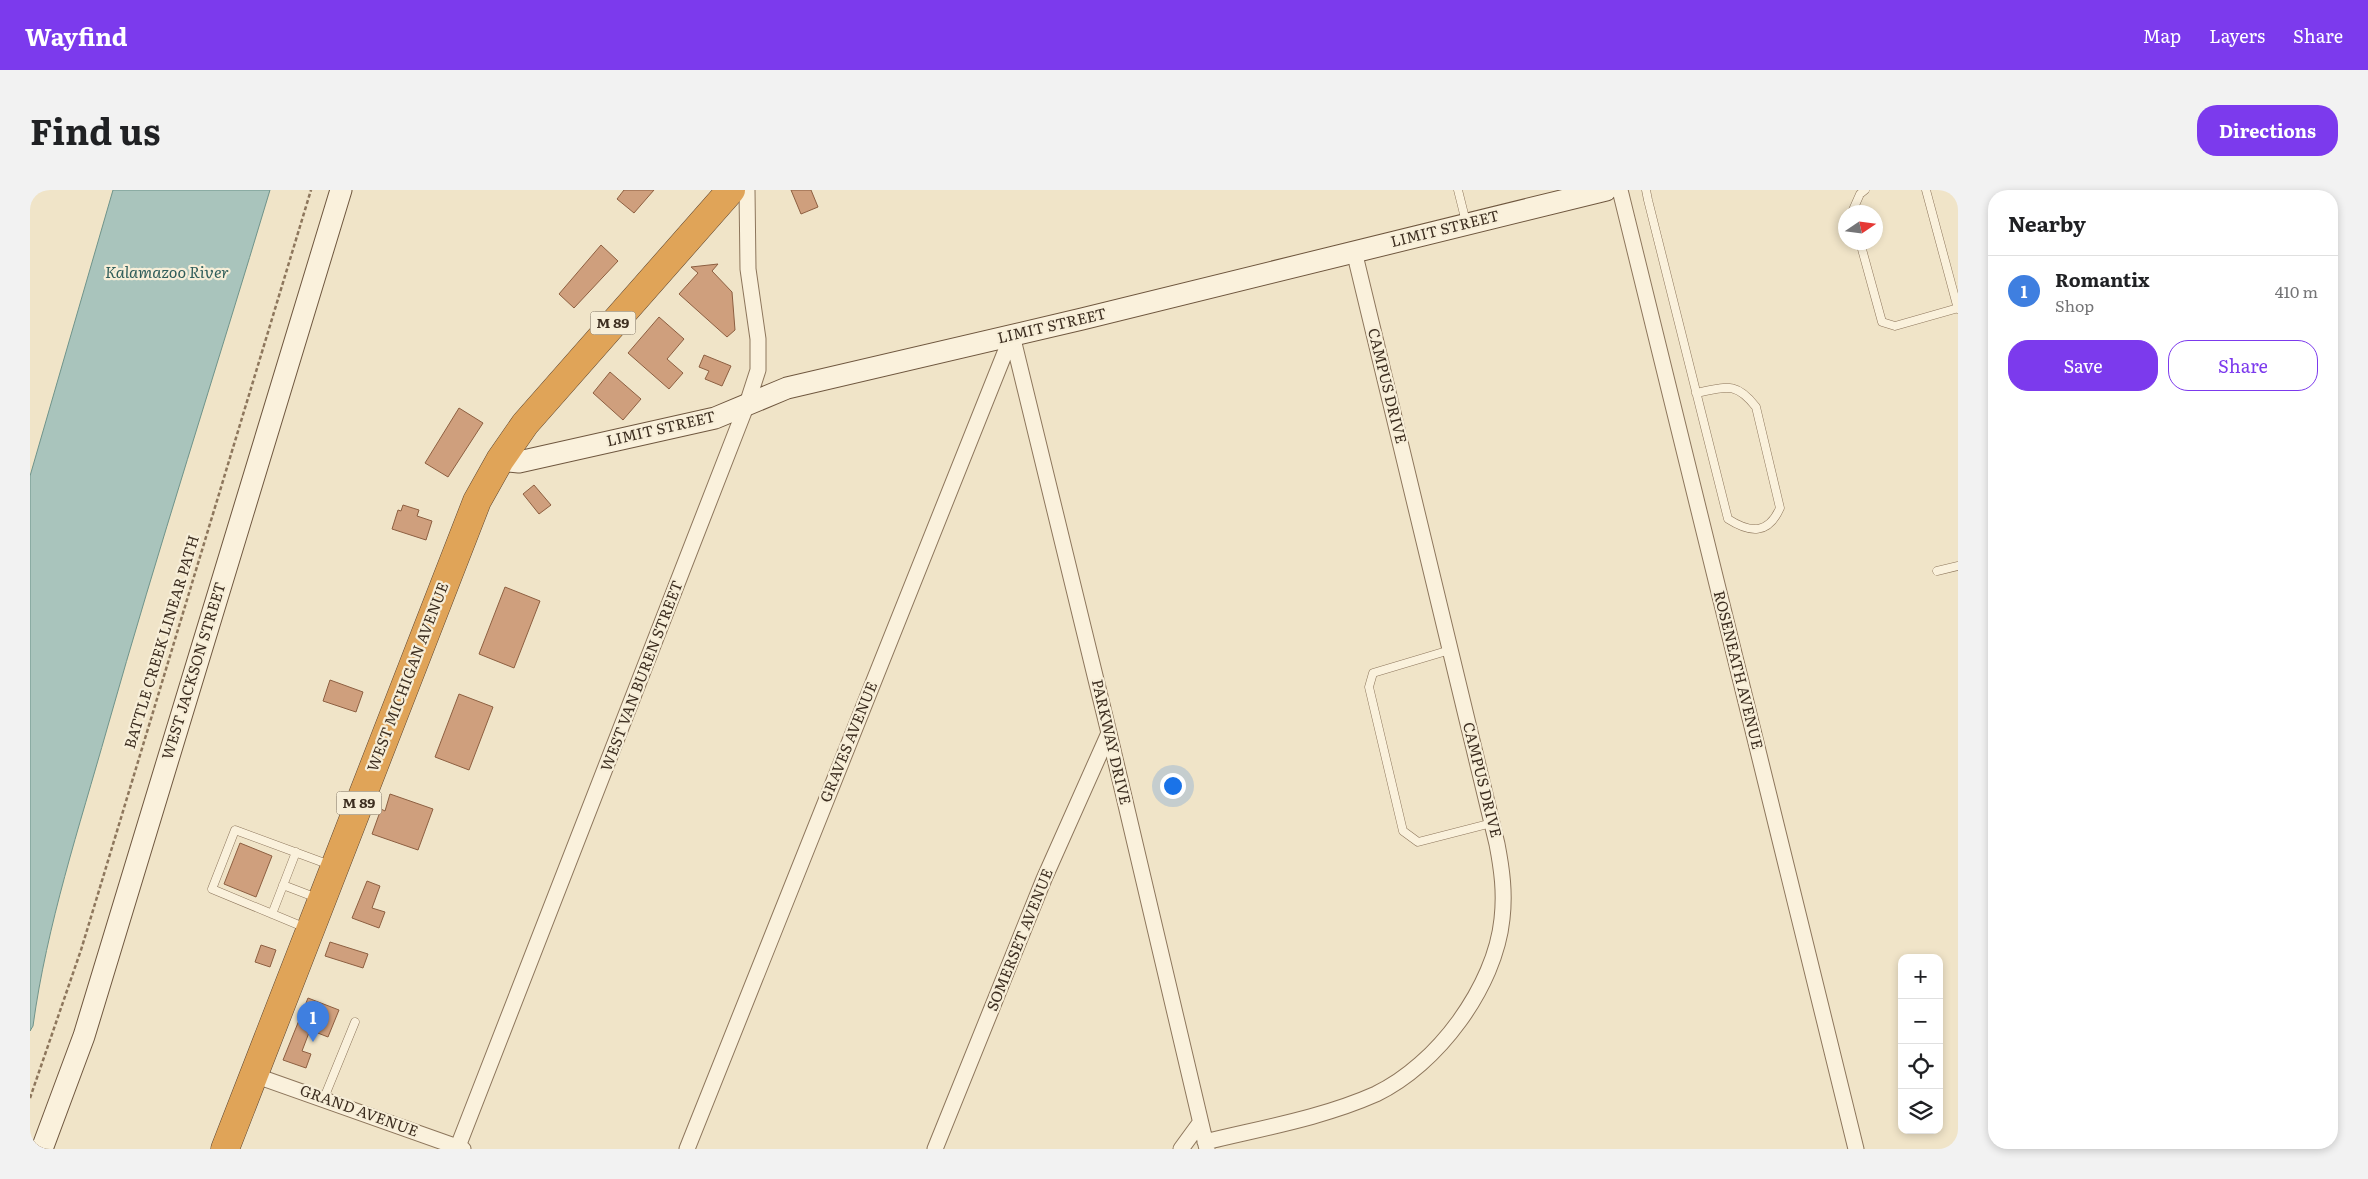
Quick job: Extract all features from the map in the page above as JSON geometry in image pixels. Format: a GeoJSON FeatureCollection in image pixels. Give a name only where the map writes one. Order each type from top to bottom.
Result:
{"type":"FeatureCollection","features":[{"type":"Feature","properties":{"kind":"highway","name":"M 89"},"geometry":{"type":"LineString","coordinates":[[500,460],[525,424],[731,190]]}},
{"type":"Feature","properties":{"kind":"highway","name":"WEST MICHIGAN AVENUE"},"geometry":{"type":"LineString","coordinates":[[225,1149],[477,501],[500,460]]}},
{"type":"Feature","properties":{"kind":"street","name":"WEST JACKSON STREET"},"geometry":{"type":"LineString","coordinates":[[42,1149],[84,1036],[341,190]]}},
{"type":"Feature","properties":{"kind":"street","name":"WEST VAN BUREN STREET"},"geometry":{"type":"LineString","coordinates":[[460,1148],[748,404],[758,370],[758,339],[748,269],[747,190]]}},
{"type":"Feature","properties":{"kind":"street","name":"LIMIT STREET"},"geometry":{"type":"LineString","coordinates":[[500,460],[519,462],[715,418],[787,388],[1606,190]]}},
{"type":"Feature","properties":{"kind":"street","name":"ROSENEATH AVENUE"},"geometry":{"type":"LineString","coordinates":[[1620,190],[1856,1149]]}},
{"type":"Feature","properties":{"kind":"street","name":"CAMPUS DRIVE"},"geometry":{"type":"LineString","coordinates":[[1206,1146],[1340,1107],[1377,1093],[1410,1072],[1437,1048],[1460,1021],[1479,990],[1496,948],[1502,921],[1504,881],[1492,823],[1354,251]]}},
{"type":"Feature","properties":{"kind":"street","name":"PARKWAY DRIVE"},"geometry":{"type":"LineString","coordinates":[[1012,335],[1109,733],[1206,1146]]}},
{"type":"Feature","properties":{"kind":"street","name":"GRAVES AVENUE"},"geometry":{"type":"LineString","coordinates":[[687,1149],[984,401],[1012,335]]}},
{"type":"Feature","properties":{"kind":"street","name":"SOMERSET AVENUE"},"geometry":{"type":"LineString","coordinates":[[935,1149],[1044,879],[1109,733]]}},
{"type":"Feature","properties":{"kind":"street","name":"GRAND AVENUE"},"geometry":{"type":"LineString","coordinates":[[254,1075],[324,1098],[460,1148]]}},
{"type":"Feature","properties":{"kind":"street"},"geometry":{"type":"LineString","coordinates":[[1182,1149],[1200,1123]]}},
{"type":"Feature","properties":{"kind":"lane"},"geometry":{"type":"LineString","coordinates":[[1458,190],[1467,224]]}},
{"type":"Feature","properties":{"kind":"lane"},"geometry":{"type":"LineString","coordinates":[[1646,190],[1696,393],[1728,518],[1743,528],[1763,528],[1775,519],[1780,508],[1756,407],[1746,394],[1730,386],[1696,393]]}},
{"type":"Feature","properties":{"kind":"lane"},"geometry":{"type":"LineString","coordinates":[[1855,205],[1860,194],[1865,190]]}},
{"type":"Feature","properties":{"kind":"lane"},"geometry":{"type":"LineString","coordinates":[[1862,250],[1882,322],[1895,326],[1958,308],[1926,190]]}},
{"type":"Feature","properties":{"kind":"lane"},"geometry":{"type":"LineString","coordinates":[[1937,571],[1958,566]]}},
{"type":"Feature","properties":{"kind":"lane"},"geometry":{"type":"LineString","coordinates":[[1450,650],[1373,673],[1369,687],[1403,831],[1418,842],[1492,823]]}},
{"type":"Feature","properties":{"kind":"lane"},"geometry":{"type":"LineString","coordinates":[[310,930],[212,889],[235,830],[334,867]]}},
{"type":"Feature","properties":{"kind":"lane"},"geometry":{"type":"LineString","coordinates":[[272,914],[296,852]]}},
{"type":"Feature","properties":{"kind":"lane"},"geometry":{"type":"LineString","coordinates":[[284,885],[321,900]]}},
{"type":"Feature","properties":{"kind":"lane"},"geometry":{"type":"LineString","coordinates":[[324,1098],[355,1022]]}},
{"type":"Feature","properties":{"kind":"path","name":"BATTLE CREEK LINEAR PATH"},"geometry":{"type":"LineString","coordinates":[[30,1098],[81,950],[311,190]]}},
{"type":"Feature","properties":{"kind":"water","name":"Kalamazoo River"},"geometry":{"type":"Polygon","coordinates":[[[113,190],[270,190],[146,594],[75,840],[55,913],[33,1026],[30,1031],[30,476],[113,190]]]}},
{"type":"Feature","properties":{"kind":"building"},"geometry":{"type":"Polygon","coordinates":[[[624,190],[654,190],[634,213],[617,199],[624,190]]]}},
{"type":"Feature","properties":{"kind":"building"},"geometry":{"type":"Polygon","coordinates":[[[791,190],[811,190],[818,207],[801,214],[791,190]]]}},
{"type":"Feature","properties":{"kind":"building"},"geometry":{"type":"Polygon","coordinates":[[[601,245],[618,261],[574,308],[559,294],[601,245]]]}},
{"type":"Feature","properties":{"kind":"building"},"geometry":{"type":"Polygon","coordinates":[[[718,264],[712,271],[732,292],[735,330],[727,337],[679,294],[698,273],[691,267],[718,264]]]}},
{"type":"Feature","properties":{"kind":"building"},"geometry":{"type":"Polygon","coordinates":[[[659,317],[684,339],[667,359],[683,373],[669,389],[628,353],[659,317]]]}},
{"type":"Feature","properties":{"kind":"building"},"geometry":{"type":"Polygon","coordinates":[[[704,355],[731,366],[722,386],[705,379],[709,371],[699,367],[704,355]]]}},
{"type":"Feature","properties":{"kind":"building"},"geometry":{"type":"Polygon","coordinates":[[[610,372],[641,399],[623,420],[593,393],[610,372]]]}},
{"type":"Feature","properties":{"kind":"building"},"geometry":{"type":"Polygon","coordinates":[[[459,408],[483,423],[448,477],[425,463],[459,408]]]}},
{"type":"Feature","properties":{"kind":"building"},"geometry":{"type":"Polygon","coordinates":[[[534,485],[551,505],[539,514],[523,494],[534,485]]]}},
{"type":"Feature","properties":{"kind":"building"},"geometry":{"type":"Polygon","coordinates":[[[403,505],[419,510],[417,516],[432,521],[426,540],[392,529],[398,510],[401,511],[403,505]]]}},
{"type":"Feature","properties":{"kind":"building"},"geometry":{"type":"Polygon","coordinates":[[[505,587],[540,601],[514,668],[479,654],[505,587]]]}},
{"type":"Feature","properties":{"kind":"building"},"geometry":{"type":"Polygon","coordinates":[[[330,680],[363,692],[356,712],[323,701],[330,680]]]}},
{"type":"Feature","properties":{"kind":"building"},"geometry":{"type":"Polygon","coordinates":[[[459,694],[493,707],[469,770],[435,757],[459,694]]]}},
{"type":"Feature","properties":{"kind":"building"},"geometry":{"type":"Polygon","coordinates":[[[390,794],[433,809],[418,850],[372,834],[381,809],[385,811],[390,794]]]}},
{"type":"Feature","properties":{"kind":"building"},"geometry":{"type":"Polygon","coordinates":[[[240,843],[272,856],[256,897],[224,884],[240,843]]]}},
{"type":"Feature","properties":{"kind":"building"},"geometry":{"type":"Polygon","coordinates":[[[367,881],[380,886],[372,908],[385,912],[379,928],[352,918],[367,881]]]}},
{"type":"Feature","properties":{"kind":"building"},"geometry":{"type":"Polygon","coordinates":[[[330,942],[368,954],[363,968],[325,956],[330,942]]]}},
{"type":"Feature","properties":{"kind":"building"},"geometry":{"type":"Polygon","coordinates":[[[261,945],[276,950],[270,967],[255,962],[261,945]]]}},
{"type":"Feature","properties":{"kind":"building"},"geometry":{"type":"Polygon","coordinates":[[[308,998],[339,1010],[328,1037],[310,1030],[302,1051],[311,1054],[306,1068],[283,1060],[308,998]]]}},
{"type":"Feature","properties":{"kind":"place","name":"Romantix"},"geometry":{"type":"Point","coordinates":[313,1042]}}]}
